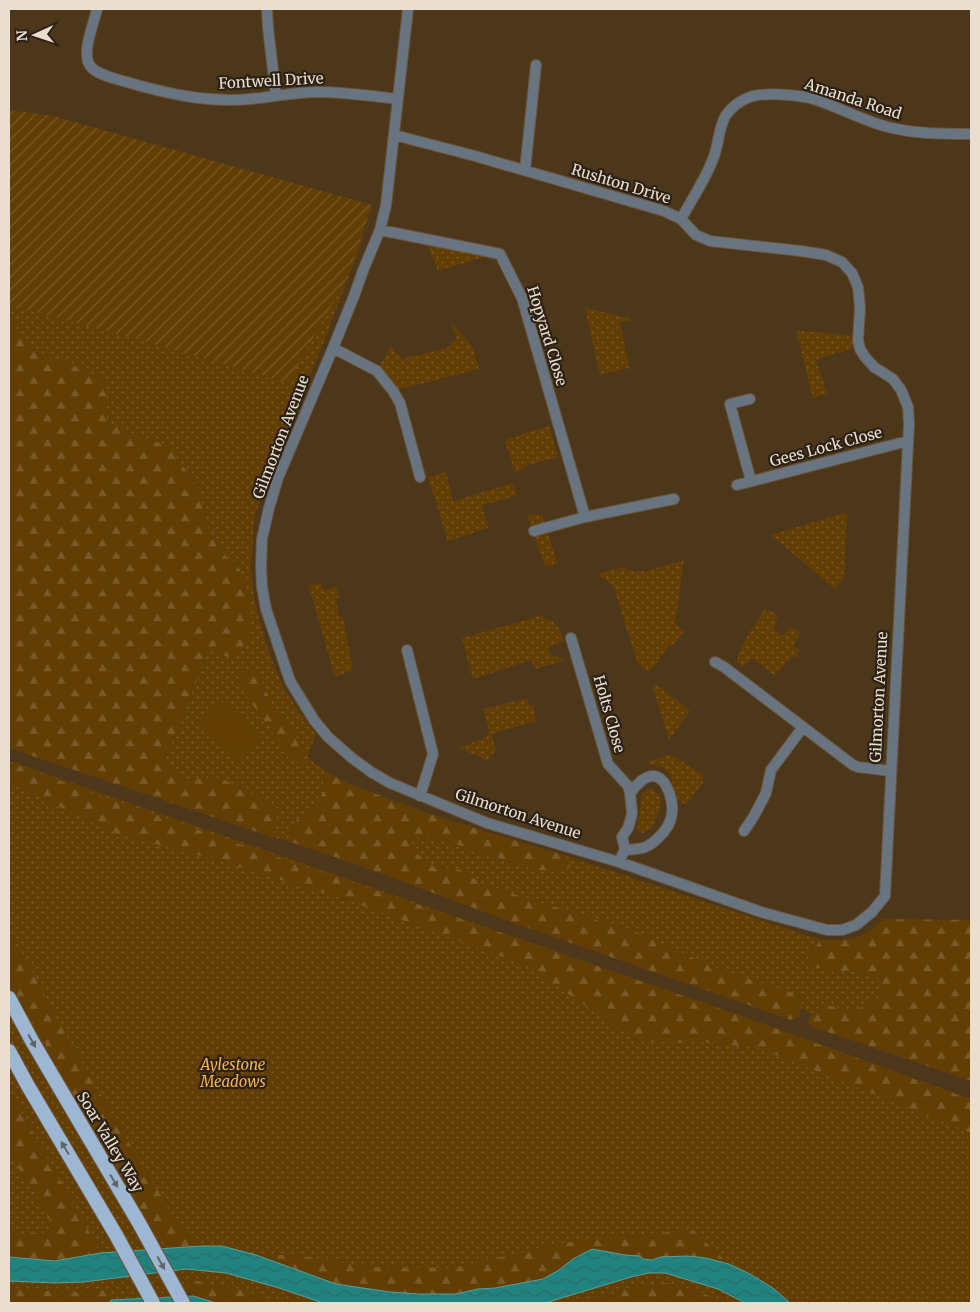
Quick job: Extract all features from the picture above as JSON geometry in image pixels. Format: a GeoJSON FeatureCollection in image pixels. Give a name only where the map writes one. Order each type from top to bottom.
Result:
{"type":"FeatureCollection","features":[{"type":"Feature","properties":{"kind":"highway","name":"Soar Valley Way"},"geometry":{"type":"LineString","coordinates":[[9,998],[183,1303]]}},
{"type":"Feature","properties":{"kind":"highway"},"geometry":{"type":"LineString","coordinates":[[9,1051],[116,1235],[153,1303]]}},
{"type":"Feature","properties":{"kind":"street","name":"Fontwell Drive"},"geometry":{"type":"LineString","coordinates":[[97,9],[86,52],[89,65],[99,73],[145,88],[192,98],[225,100],[250,99],[304,92],[398,99]]}},
{"type":"Feature","properties":{"kind":"street"},"geometry":{"type":"LineString","coordinates":[[267,9],[276,96]]}},
{"type":"Feature","properties":{"kind":"street","name":"Gilmorton Avenue"},"geometry":{"type":"LineString","coordinates":[[408,9],[386,205],[380,230],[278,478],[269,508],[261,553],[262,587],[266,609],[290,681],[314,720],[328,736],[371,772],[390,783],[487,823],[619,862],[761,912],[827,930],[842,930],[856,926],[872,912],[885,896],[909,424],[908,407],[901,390],[893,379],[874,367],[865,357],[860,349],[858,340]]}},
{"type":"Feature","properties":{"kind":"street"},"geometry":{"type":"LineString","coordinates":[[525,170],[536,65]]}},
{"type":"Feature","properties":{"kind":"street","name":"Amanda Road"},"geometry":{"type":"LineString","coordinates":[[681,219],[706,175],[726,116],[736,104],[750,97],[785,95],[810,98],[873,123],[891,128],[916,133],[971,134]]}},
{"type":"Feature","properties":{"kind":"street","name":"Rushton Drive"},"geometry":{"type":"LineString","coordinates":[[394,136],[475,156],[664,211],[681,219],[696,235],[710,241],[801,251],[826,255],[842,262],[852,273],[858,287],[860,308],[858,340]]}},
{"type":"Feature","properties":{"kind":"street","name":"Hopyard Close"},"geometry":{"type":"LineString","coordinates":[[380,230],[500,254],[522,298],[585,517]]}},
{"type":"Feature","properties":{"kind":"street"},"geometry":{"type":"LineString","coordinates":[[333,348],[377,371],[393,391],[400,403],[420,477]]}},
{"type":"Feature","properties":{"kind":"street"},"geometry":{"type":"LineString","coordinates":[[750,398],[730,404],[751,482]]}},
{"type":"Feature","properties":{"kind":"street","name":"Gees Lock Close"},"geometry":{"type":"LineString","coordinates":[[737,485],[908,441]]}},
{"type":"Feature","properties":{"kind":"street"},"geometry":{"type":"LineString","coordinates":[[534,530],[585,517],[674,499]]}},
{"type":"Feature","properties":{"kind":"street","name":"Holts Close"},"geometry":{"type":"LineString","coordinates":[[571,638],[608,764],[628,786],[630,793]]}},
{"type":"Feature","properties":{"kind":"street"},"geometry":{"type":"LineString","coordinates":[[407,650],[433,754],[420,796]]}},
{"type":"Feature","properties":{"kind":"street"},"geometry":{"type":"LineString","coordinates":[[715,662],[853,765],[891,771]]}},
{"type":"Feature","properties":{"kind":"street"},"geometry":{"type":"LineString","coordinates":[[744,831],[766,793],[771,770],[803,727]]}},
{"type":"Feature","properties":{"kind":"street"},"geometry":{"type":"LineString","coordinates":[[619,862],[625,849],[622,837],[628,828],[632,812],[630,793],[643,779],[649,777],[660,778],[669,790],[671,798],[672,812],[669,826],[653,843],[637,849],[625,849]]}},
{"type":"Feature","properties":{"kind":"green space"},"geometry":{"type":"Polygon","coordinates":[[[9,110],[53,116],[372,205],[350,272],[288,383],[147,342],[9,305],[9,110]]]}},
{"type":"Feature","properties":{"kind":"green space"},"geometry":{"type":"Polygon","coordinates":[[[370,220],[325,339],[265,485],[254,520],[251,566],[253,592],[259,620],[274,666],[285,690],[316,734],[307,757],[329,774],[323,780],[324,791],[313,809],[297,819],[287,841],[272,837],[277,815],[272,806],[255,794],[220,778],[181,780],[165,760],[209,649],[229,657],[249,599],[238,565],[229,560],[209,534],[197,485],[168,446],[107,424],[107,398],[77,367],[53,359],[24,343],[9,312],[9,305],[147,342],[287,383],[347,275],[370,220]],[[260,678],[260,714],[285,754],[273,706],[260,678]]]}},
{"type":"Feature","properties":{"kind":"green space"},"geometry":{"type":"Polygon","coordinates":[[[427,243],[490,255],[438,271],[427,243]]]}},
{"type":"Feature","properties":{"kind":"green space"},"geometry":{"type":"Polygon","coordinates":[[[585,308],[637,320],[620,322],[629,368],[600,375],[585,308]]]}},
{"type":"Feature","properties":{"kind":"green space"},"geometry":{"type":"Polygon","coordinates":[[[9,312],[24,343],[53,359],[103,379],[107,398],[107,424],[168,446],[197,485],[209,535],[229,560],[238,565],[246,590],[251,616],[251,628],[247,640],[240,649],[229,657],[209,650],[165,760],[181,780],[220,778],[255,794],[272,806],[277,815],[272,837],[9,748],[9,312]]]}},
{"type":"Feature","properties":{"kind":"green space"},"geometry":{"type":"Polygon","coordinates":[[[451,322],[473,347],[479,369],[393,391],[377,371],[391,346],[402,359],[447,348],[457,339],[451,322]]]}},
{"type":"Feature","properties":{"kind":"green space"},"geometry":{"type":"Polygon","coordinates":[[[796,330],[854,336],[856,347],[816,360],[827,393],[813,398],[796,330]]]}},
{"type":"Feature","properties":{"kind":"green space"},"geometry":{"type":"Polygon","coordinates":[[[549,426],[558,457],[528,465],[515,473],[505,440],[549,426]]]}},
{"type":"Feature","properties":{"kind":"green space"},"geometry":{"type":"Polygon","coordinates":[[[446,472],[453,501],[513,483],[517,496],[482,505],[488,528],[448,541],[428,477],[446,472]]]}},
{"type":"Feature","properties":{"kind":"green space"},"geometry":{"type":"Polygon","coordinates":[[[847,512],[844,577],[835,589],[771,535],[847,512]]]}},
{"type":"Feature","properties":{"kind":"green space"},"geometry":{"type":"Polygon","coordinates":[[[542,514],[558,564],[545,566],[527,515],[542,514]]]}},
{"type":"Feature","properties":{"kind":"green space"},"geometry":{"type":"Polygon","coordinates":[[[684,560],[675,624],[684,631],[674,645],[668,646],[649,672],[638,665],[613,585],[598,575],[625,567],[627,571],[646,571],[684,560]]]}},
{"type":"Feature","properties":{"kind":"green space"},"geometry":{"type":"Polygon","coordinates":[[[320,583],[324,591],[335,586],[340,596],[336,599],[339,616],[343,617],[353,670],[335,677],[309,586],[320,583]]]}},
{"type":"Feature","properties":{"kind":"green space"},"geometry":{"type":"Polygon","coordinates":[[[765,609],[775,613],[777,616],[774,629],[782,636],[791,628],[801,632],[794,646],[799,650],[796,658],[791,656],[775,676],[752,658],[742,667],[737,661],[738,655],[753,627],[765,609]]]}},
{"type":"Feature","properties":{"kind":"green space"},"geometry":{"type":"Polygon","coordinates":[[[543,615],[544,618],[552,621],[557,626],[564,641],[547,648],[551,655],[567,660],[535,669],[531,660],[473,679],[462,638],[543,615]]]}},
{"type":"Feature","properties":{"kind":"green space"},"geometry":{"type":"Polygon","coordinates":[[[250,670],[260,678],[273,706],[303,746],[307,757],[302,766],[299,766],[285,754],[272,731],[244,693],[238,673],[250,670]]]}},
{"type":"Feature","properties":{"kind":"green space"},"geometry":{"type":"Polygon","coordinates":[[[655,683],[690,711],[669,740],[653,688],[655,683]]]}},
{"type":"Feature","properties":{"kind":"green space"},"geometry":{"type":"Polygon","coordinates":[[[527,698],[529,705],[533,705],[536,721],[491,734],[496,750],[487,761],[458,748],[487,737],[489,730],[483,709],[527,698]]]}},
{"type":"Feature","properties":{"kind":"green space"},"geometry":{"type":"Polygon","coordinates":[[[225,700],[263,739],[237,765],[198,725],[225,700]]]}},
{"type":"Feature","properties":{"kind":"green space"},"geometry":{"type":"Polygon","coordinates":[[[670,754],[703,775],[703,783],[686,805],[678,800],[670,775],[663,767],[646,763],[670,754]]]}},
{"type":"Feature","properties":{"kind":"green space","name":"Aylestone Meadows"},"geometry":{"type":"Polygon","coordinates":[[[9,761],[750,1019],[971,1099],[971,1303],[238,1303],[191,1292],[145,1303],[9,1303],[9,761]]]}},
{"type":"Feature","properties":{"kind":"green space"},"geometry":{"type":"Polygon","coordinates":[[[9,762],[291,862],[750,1019],[971,1100],[971,1133],[759,1048],[702,1042],[677,1043],[635,1040],[528,966],[350,901],[216,860],[115,833],[9,783],[9,762]]]}},
{"type":"Feature","properties":{"kind":"green space"},"geometry":{"type":"Polygon","coordinates":[[[329,774],[344,782],[427,813],[566,856],[571,866],[560,870],[536,870],[439,839],[420,837],[411,840],[415,852],[432,866],[461,870],[484,885],[638,933],[718,969],[802,996],[800,1016],[791,1020],[287,841],[297,819],[313,809],[324,791],[324,781],[329,774]]]}},
{"type":"Feature","properties":{"kind":"green space"},"geometry":{"type":"Polygon","coordinates":[[[652,788],[661,798],[660,809],[652,828],[643,833],[637,831],[642,794],[647,789],[652,788]]]}},
{"type":"Feature","properties":{"kind":"green space"},"geometry":{"type":"Polygon","coordinates":[[[420,837],[439,839],[512,863],[570,866],[566,856],[821,940],[811,952],[833,971],[860,972],[881,979],[880,998],[852,1012],[839,1008],[818,1008],[812,1014],[800,1008],[802,997],[718,969],[638,933],[484,885],[461,870],[432,866],[414,852],[411,840],[420,837]]]}},
{"type":"Feature","properties":{"kind":"green space"},"geometry":{"type":"Polygon","coordinates":[[[883,919],[971,920],[971,1081],[813,1027],[808,1022],[816,1010],[821,1007],[832,1006],[852,1012],[880,998],[881,979],[861,972],[820,968],[809,962],[811,952],[821,940],[855,938],[869,931],[883,919]]]}},
{"type":"Feature","properties":{"kind":"green space"},"geometry":{"type":"Polygon","coordinates":[[[9,928],[72,1047],[180,1228],[201,1246],[174,1248],[158,1238],[9,980],[9,928]]]}},
{"type":"Feature","properties":{"kind":"green space"},"geometry":{"type":"Polygon","coordinates":[[[9,1092],[78,1211],[100,1253],[55,1261],[9,1257],[9,1231],[20,1234],[55,1232],[45,1210],[19,1169],[9,1149],[9,1092]]]}},
{"type":"Feature","properties":{"kind":"green space"},"geometry":{"type":"Polygon","coordinates":[[[693,1230],[729,1264],[706,1258],[661,1257],[652,1260],[607,1251],[573,1259],[543,1279],[456,1294],[390,1292],[336,1284],[256,1255],[295,1255],[369,1267],[453,1268],[583,1239],[693,1230]]]}},
{"type":"Feature","properties":{"kind":"green space"},"geometry":{"type":"Polygon","coordinates":[[[183,1280],[192,1280],[247,1291],[269,1303],[216,1303],[193,1296],[183,1280]]]}},
{"type":"Feature","properties":{"kind":"green space"},"geometry":{"type":"Polygon","coordinates":[[[667,1283],[695,1290],[727,1303],[576,1303],[613,1294],[632,1286],[667,1283]]]}},
{"type":"Feature","properties":{"kind":"green space"},"geometry":{"type":"Polygon","coordinates":[[[9,1290],[78,1292],[107,1290],[111,1300],[109,1303],[9,1303],[9,1290]]]}},
{"type":"Feature","properties":{"kind":"water"},"geometry":{"type":"Polygon","coordinates":[[[222,1246],[256,1255],[336,1284],[418,1294],[456,1294],[543,1279],[592,1249],[639,1256],[643,1259],[652,1260],[661,1257],[687,1256],[706,1258],[729,1264],[773,1288],[790,1303],[745,1303],[718,1289],[665,1273],[649,1273],[631,1277],[545,1303],[323,1303],[226,1273],[186,1269],[84,1282],[9,1281],[9,1257],[55,1261],[100,1253],[222,1246]]]}},
{"type":"Feature","properties":{"kind":"water"},"geometry":{"type":"Polygon","coordinates":[[[193,1296],[216,1303],[109,1303],[111,1300],[193,1296]]]}}]}
